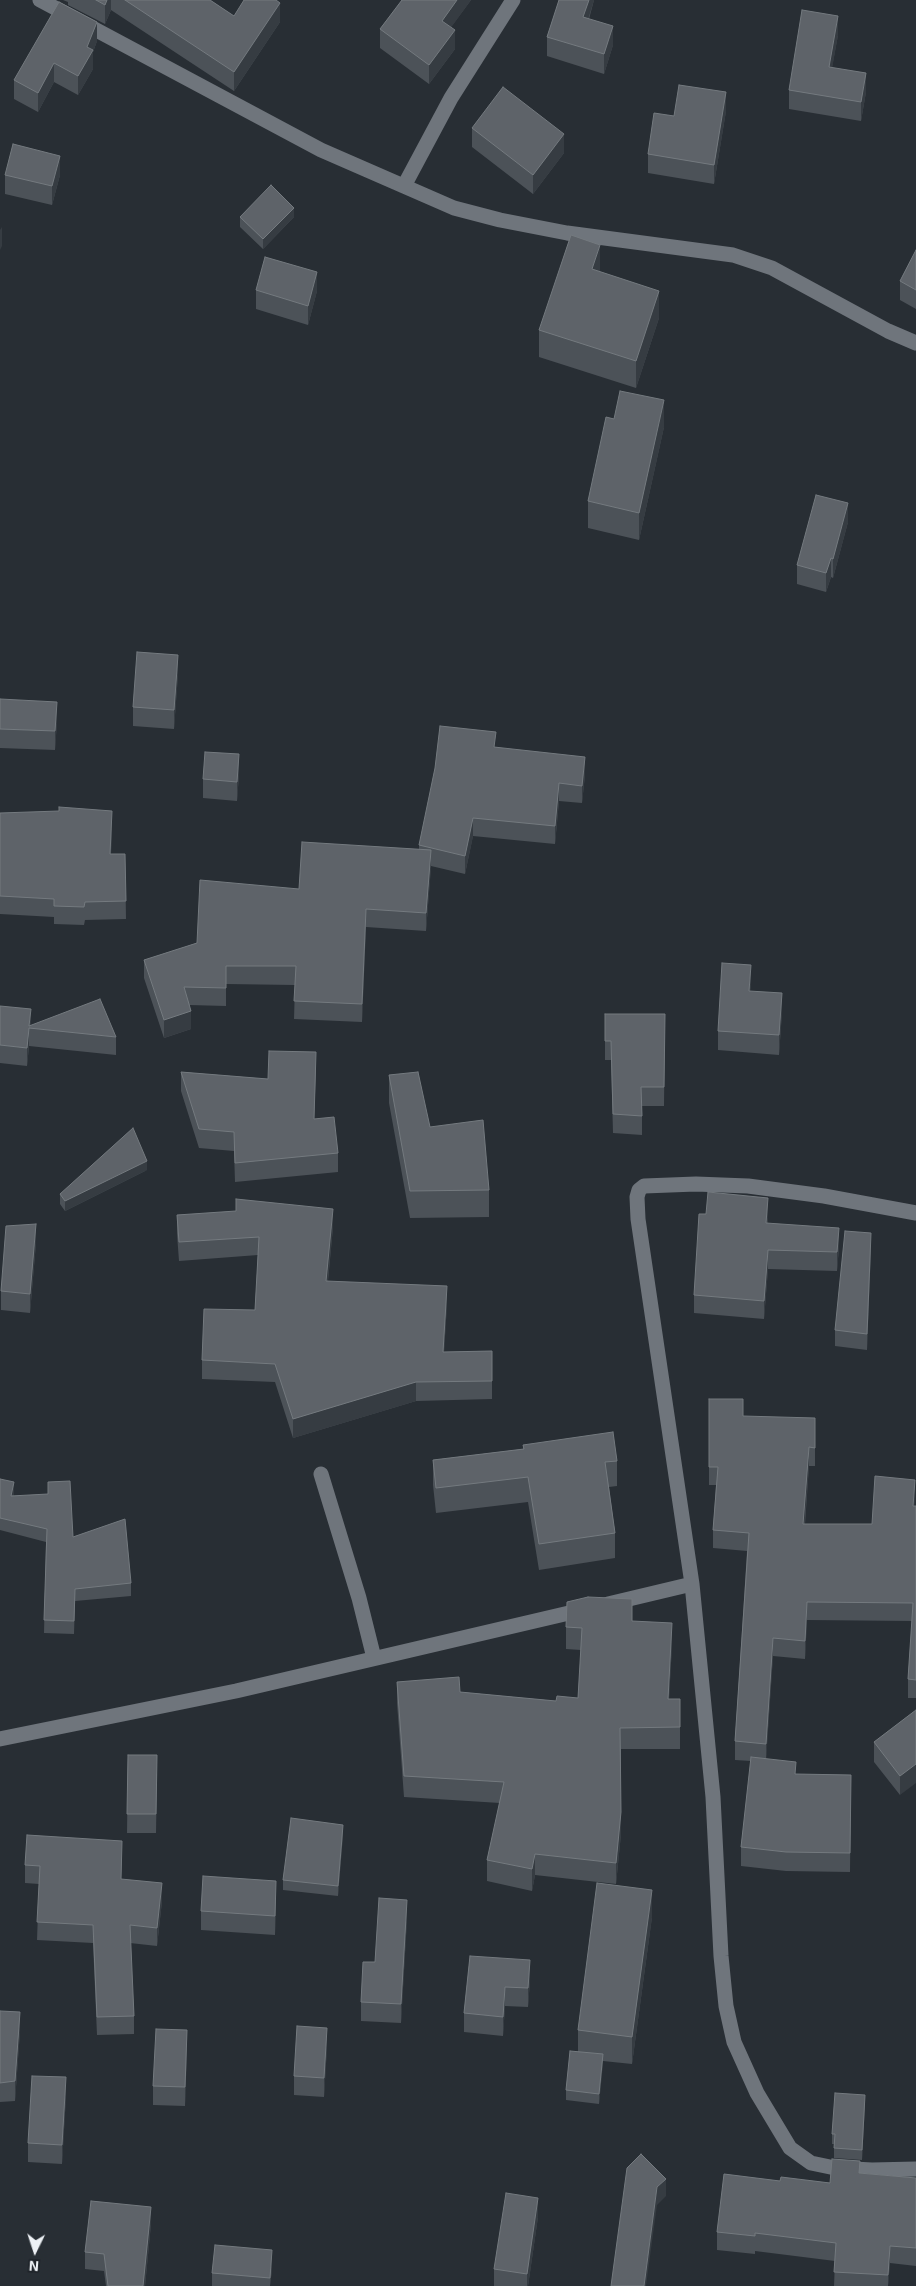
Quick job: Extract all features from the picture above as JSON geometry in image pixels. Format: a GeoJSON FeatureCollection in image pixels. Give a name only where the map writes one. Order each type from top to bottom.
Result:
{"type":"FeatureCollection","features":[{"type":"Feature","properties":{"kind":"street"},"geometry":{"type":"LineString","coordinates":[[40,0],[321,150],[454,208],[567,234],[733,255],[772,268],[888,331],[916,343]]}},
{"type":"Feature","properties":{"kind":"street"},"geometry":{"type":"LineString","coordinates":[[404,186],[450,98],[513,0]]}},
{"type":"Feature","properties":{"kind":"street"},"geometry":{"type":"LineString","coordinates":[[916,1213],[824,1196],[748,1186],[669,1184],[644,1186],[638,1190],[638,1219],[692,1584],[713,1797],[721,1956],[726,2006],[734,2042],[757,2093],[790,2148],[811,2163],[835,2168],[872,2170],[916,2169]]}},
{"type":"Feature","properties":{"kind":"street"},"geometry":{"type":"LineString","coordinates":[[321,1474],[359,1598],[374,1658]]}},
{"type":"Feature","properties":{"kind":"street"},"geometry":{"type":"LineString","coordinates":[[0,1739],[236,1691],[692,1584]]}},
{"type":"Feature","properties":{"kind":"building"},"geometry":{"type":"Polygon","coordinates":[[[96,0],[107,0],[105,5],[96,0]]]}},
{"type":"Feature","properties":{"kind":"building"},"geometry":{"type":"Polygon","coordinates":[[[125,0],[210,0],[234,16],[244,0],[276,0],[280,3],[234,72],[125,0]]]}},
{"type":"Feature","properties":{"kind":"building"},"geometry":{"type":"Polygon","coordinates":[[[402,0],[457,0],[442,21],[455,30],[429,65],[380,29],[402,0]]]}},
{"type":"Feature","properties":{"kind":"building"},"geometry":{"type":"Polygon","coordinates":[[[559,0],[589,0],[583,17],[613,26],[604,54],[547,37],[559,0]]]}},
{"type":"Feature","properties":{"kind":"building"},"geometry":{"type":"Polygon","coordinates":[[[59,2],[97,22],[87,47],[93,50],[78,76],[54,63],[38,93],[14,80],[59,2]]]}},
{"type":"Feature","properties":{"kind":"building"},"geometry":{"type":"Polygon","coordinates":[[[802,10],[838,16],[829,67],[866,73],[861,102],[789,90],[802,10]]]}},
{"type":"Feature","properties":{"kind":"building"},"geometry":{"type":"Polygon","coordinates":[[[679,85],[726,92],[714,165],[648,154],[654,113],[674,116],[679,85]]]}},
{"type":"Feature","properties":{"kind":"building"},"geometry":{"type":"Polygon","coordinates":[[[503,87],[564,134],[533,175],[472,128],[503,87]]]}},
{"type":"Feature","properties":{"kind":"building"},"geometry":{"type":"Polygon","coordinates":[[[13,144],[60,156],[52,186],[5,175],[13,144]]]}},
{"type":"Feature","properties":{"kind":"building"},"geometry":{"type":"Polygon","coordinates":[[[271,185],[294,208],[263,239],[240,217],[271,185]]]}},
{"type":"Feature","properties":{"kind":"building"},"geometry":{"type":"Polygon","coordinates":[[[571,235],[600,245],[592,269],[659,291],[636,361],[539,330],[571,235]]]}},
{"type":"Feature","properties":{"kind":"building"},"geometry":{"type":"Polygon","coordinates":[[[916,250],[916,290],[900,281],[916,250]]]}},
{"type":"Feature","properties":{"kind":"building"},"geometry":{"type":"Polygon","coordinates":[[[265,257],[317,272],[308,306],[256,290],[265,257]]]}},
{"type":"Feature","properties":{"kind":"building"},"geometry":{"type":"Polygon","coordinates":[[[620,391],[664,400],[639,513],[588,501],[606,417],[614,419],[620,391]]]}},
{"type":"Feature","properties":{"kind":"building"},"geometry":{"type":"Polygon","coordinates":[[[816,495],[848,503],[833,559],[831,558],[826,573],[797,565],[816,495]]]}},
{"type":"Feature","properties":{"kind":"building"},"geometry":{"type":"Polygon","coordinates":[[[137,652],[178,655],[174,710],[133,707],[137,652]]]}},
{"type":"Feature","properties":{"kind":"building"},"geometry":{"type":"Polygon","coordinates":[[[0,699],[57,702],[55,731],[0,729],[0,699]]]}},
{"type":"Feature","properties":{"kind":"building"},"geometry":{"type":"Polygon","coordinates":[[[440,726],[496,732],[494,747],[585,757],[582,786],[559,783],[555,826],[473,818],[465,856],[419,845],[435,768],[440,726]]]}},
{"type":"Feature","properties":{"kind":"building"},"geometry":{"type":"Polygon","coordinates":[[[205,752],[239,754],[237,782],[203,779],[205,752]]]}},
{"type":"Feature","properties":{"kind":"building"},"geometry":{"type":"Polygon","coordinates":[[[59,807],[112,811],[110,854],[125,854],[126,901],[85,902],[84,907],[54,906],[54,899],[0,896],[0,813],[59,811],[59,807]]]}},
{"type":"Feature","properties":{"kind":"building"},"geometry":{"type":"Polygon","coordinates":[[[302,842],[431,850],[426,913],[366,909],[362,1004],[294,1001],[296,966],[226,966],[226,988],[184,987],[191,1011],[164,1020],[144,960],[197,943],[200,880],[299,889],[302,842]]]}},
{"type":"Feature","properties":{"kind":"building"},"geometry":{"type":"Polygon","coordinates":[[[722,963],[751,965],[749,991],[782,993],[779,1035],[718,1031],[722,963]]]}},
{"type":"Feature","properties":{"kind":"building"},"geometry":{"type":"Polygon","coordinates":[[[100,999],[116,1037],[29,1028],[27,1048],[0,1045],[0,1006],[31,1009],[29,1026],[100,999]]]}},
{"type":"Feature","properties":{"kind":"building"},"geometry":{"type":"Polygon","coordinates":[[[605,1014],[665,1014],[664,1087],[641,1087],[642,1116],[613,1114],[611,1041],[605,1041],[605,1014]]]}},
{"type":"Feature","properties":{"kind":"building"},"geometry":{"type":"Polygon","coordinates":[[[269,1051],[316,1052],[314,1119],[334,1117],[338,1153],[235,1163],[234,1132],[199,1129],[181,1072],[268,1079],[269,1051]]]}},
{"type":"Feature","properties":{"kind":"building"},"geometry":{"type":"Polygon","coordinates":[[[418,1072],[430,1127],[483,1120],[489,1190],[410,1191],[389,1075],[418,1072]]]}},
{"type":"Feature","properties":{"kind":"building"},"geometry":{"type":"Polygon","coordinates":[[[133,1128],[147,1161],[65,1201],[60,1194],[133,1128]]]}},
{"type":"Feature","properties":{"kind":"building"},"geometry":{"type":"Polygon","coordinates":[[[708,1192],[768,1198],[766,1223],[839,1228],[837,1252],[768,1250],[764,1301],[694,1295],[699,1214],[706,1214],[708,1192]]]}},
{"type":"Feature","properties":{"kind":"building"},"geometry":{"type":"Polygon","coordinates":[[[236,1199],[333,1209],[326,1281],[447,1286],[443,1352],[492,1351],[492,1381],[416,1382],[293,1419],[275,1364],[202,1360],[204,1309],[255,1310],[259,1237],[179,1242],[177,1215],[236,1211],[236,1199]]]}},
{"type":"Feature","properties":{"kind":"building"},"geometry":{"type":"Polygon","coordinates":[[[36,1224],[30,1294],[1,1291],[6,1226],[36,1224]]]}},
{"type":"Feature","properties":{"kind":"building"},"geometry":{"type":"Polygon","coordinates":[[[845,1231],[871,1233],[867,1334],[835,1330],[845,1231]]]}},
{"type":"Feature","properties":{"kind":"building"},"geometry":{"type":"Polygon","coordinates":[[[709,1399],[743,1399],[743,1416],[815,1418],[815,1448],[809,1447],[803,1524],[872,1524],[875,1476],[915,1480],[913,1506],[916,1506],[916,1680],[908,1679],[913,1603],[807,1602],[805,1641],[773,1638],[766,1744],[735,1741],[749,1533],[713,1530],[718,1467],[709,1467],[709,1399]]]}},
{"type":"Feature","properties":{"kind":"building"},"geometry":{"type":"Polygon","coordinates":[[[613,1432],[617,1461],[605,1462],[615,1533],[539,1544],[528,1477],[436,1488],[433,1460],[524,1449],[523,1445],[613,1432]]]}},
{"type":"Feature","properties":{"kind":"building"},"geometry":{"type":"Polygon","coordinates":[[[0,1479],[14,1482],[11,1496],[48,1494],[48,1482],[70,1481],[73,1537],[125,1519],[131,1583],[75,1589],[74,1621],[44,1620],[47,1529],[0,1518],[0,1479]]]}},
{"type":"Feature","properties":{"kind":"building"},"geometry":{"type":"Polygon","coordinates":[[[588,1597],[632,1599],[632,1621],[672,1623],[668,1699],[680,1699],[680,1727],[620,1728],[621,1812],[616,1863],[535,1854],[532,1869],[487,1860],[504,1782],[404,1776],[397,1682],[459,1677],[460,1692],[556,1701],[557,1696],[578,1698],[582,1628],[566,1627],[567,1602],[588,1597]]]}},
{"type":"Feature","properties":{"kind":"building"},"geometry":{"type":"Polygon","coordinates":[[[916,1710],[916,1764],[900,1776],[874,1742],[916,1710]]]}},
{"type":"Feature","properties":{"kind":"building"},"geometry":{"type":"Polygon","coordinates":[[[128,1755],[157,1755],[156,1814],[127,1814],[128,1755]]]}},
{"type":"Feature","properties":{"kind":"building"},"geometry":{"type":"Polygon","coordinates":[[[751,1757],[796,1762],[795,1774],[851,1775],[850,1853],[786,1852],[741,1847],[751,1757]]]}},
{"type":"Feature","properties":{"kind":"building"},"geometry":{"type":"Polygon","coordinates":[[[291,1818],[343,1825],[338,1886],[283,1880],[291,1818]]]}},
{"type":"Feature","properties":{"kind":"building"},"geometry":{"type":"Polygon","coordinates":[[[27,1835],[122,1841],[121,1879],[162,1883],[157,1928],[130,1925],[134,2016],[97,2017],[93,1925],[37,1922],[40,1866],[25,1865],[27,1835]]]}},
{"type":"Feature","properties":{"kind":"building"},"geometry":{"type":"Polygon","coordinates":[[[203,1876],[276,1881],[275,1916],[201,1911],[203,1876]]]}},
{"type":"Feature","properties":{"kind":"building"},"geometry":{"type":"Polygon","coordinates":[[[597,1883],[652,1890],[632,2037],[578,2030],[597,1883]]]}},
{"type":"Feature","properties":{"kind":"building"},"geometry":{"type":"Polygon","coordinates":[[[379,1898],[407,1900],[401,2004],[361,2002],[363,1962],[375,1962],[379,1898]]]}},
{"type":"Feature","properties":{"kind":"building"},"geometry":{"type":"Polygon","coordinates":[[[470,1956],[530,1960],[528,1988],[505,1987],[503,2017],[464,2013],[470,1956]]]}},
{"type":"Feature","properties":{"kind":"building"},"geometry":{"type":"Polygon","coordinates":[[[0,2011],[20,2012],[15,2081],[0,2083],[0,2011]]]}},
{"type":"Feature","properties":{"kind":"building"},"geometry":{"type":"Polygon","coordinates":[[[297,2026],[327,2028],[324,2078],[294,2076],[297,2026]]]}},
{"type":"Feature","properties":{"kind":"building"},"geometry":{"type":"Polygon","coordinates":[[[156,2029],[187,2030],[185,2087],[153,2086],[156,2029]]]}},
{"type":"Feature","properties":{"kind":"building"},"geometry":{"type":"Polygon","coordinates":[[[570,2051],[603,2054],[599,2094],[566,2090],[570,2051]]]}},
{"type":"Feature","properties":{"kind":"building"},"geometry":{"type":"Polygon","coordinates":[[[32,2076],[66,2077],[62,2145],[28,2143],[32,2076]]]}},
{"type":"Feature","properties":{"kind":"building"},"geometry":{"type":"Polygon","coordinates":[[[835,2093],[865,2095],[862,2150],[834,2148],[835,2134],[832,2134],[835,2093]]]}},
{"type":"Feature","properties":{"kind":"building"},"geometry":{"type":"Polygon","coordinates":[[[641,2154],[666,2179],[657,2187],[644,2286],[611,2286],[627,2168],[641,2154]]]}},
{"type":"Feature","properties":{"kind":"building"},"geometry":{"type":"Polygon","coordinates":[[[832,2159],[860,2161],[859,2173],[916,2178],[916,2248],[890,2246],[888,2275],[834,2272],[836,2243],[755,2233],[755,2236],[717,2232],[724,2174],[780,2181],[781,2177],[830,2183],[832,2159]]]}},
{"type":"Feature","properties":{"kind":"building"},"geometry":{"type":"Polygon","coordinates":[[[506,2193],[538,2198],[527,2274],[494,2269],[506,2193]]]}},
{"type":"Feature","properties":{"kind":"building"},"geometry":{"type":"Polygon","coordinates":[[[91,2201],[151,2207],[143,2286],[108,2286],[104,2254],[85,2252],[91,2201]]]}},
{"type":"Feature","properties":{"kind":"building"},"geometry":{"type":"Polygon","coordinates":[[[215,2245],[272,2250],[270,2278],[212,2273],[215,2245]]]}}]}
